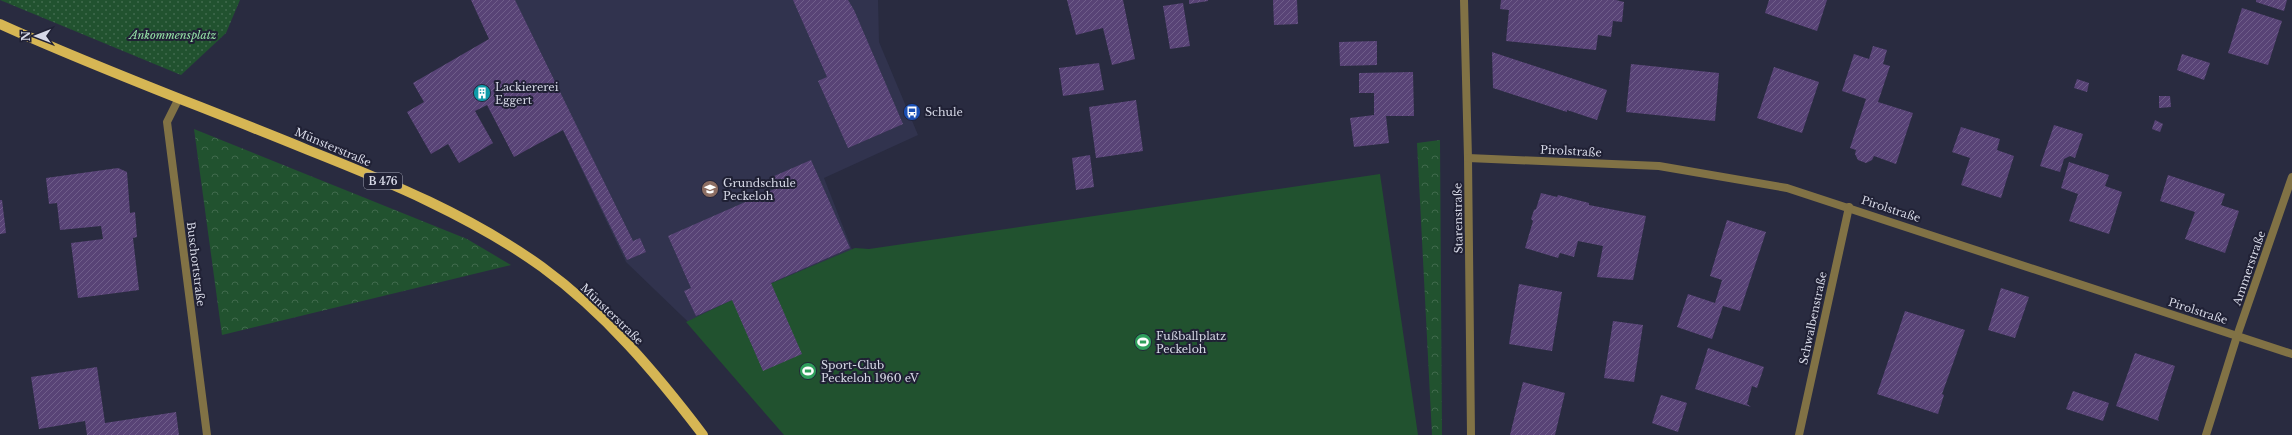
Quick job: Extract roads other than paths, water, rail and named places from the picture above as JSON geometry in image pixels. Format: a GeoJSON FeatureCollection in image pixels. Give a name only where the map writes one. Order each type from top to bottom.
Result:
{"type":"FeatureCollection","features":[{"type":"Feature","properties":{"kind":"main road","name":"Münsterstraße"},"geometry":{"type":"LineString","coordinates":[[0,24],[54,48],[347,165],[429,201],[498,237],[543,268],[582,300],[624,340],[673,396],[702,435]]}},
{"type":"Feature","properties":{"kind":"street","name":"Starenstraße"},"geometry":{"type":"LineString","coordinates":[[1464,0],[1468,158],[1471,435]]}},
{"type":"Feature","properties":{"kind":"street","name":"Buschortstraße"},"geometry":{"type":"LineString","coordinates":[[179,98],[167,122],[207,435]]}},
{"type":"Feature","properties":{"kind":"street","name":"Pirolstraße"},"geometry":{"type":"LineString","coordinates":[[1468,158],[1659,166],[1787,188],[1849,207],[2292,354]]}},
{"type":"Feature","properties":{"kind":"street","name":"Ammerstraße"},"geometry":{"type":"LineString","coordinates":[[2206,435],[2237,336],[2292,177]]}},
{"type":"Feature","properties":{"kind":"street","name":"Schwalbenstraße"},"geometry":{"type":"LineString","coordinates":[[1799,435],[1849,207]]}},
{"type":"Feature","properties":{"kind":"place","name":"Lackiererei Eggert"},"geometry":{"type":"Point","coordinates":[482,93]}},
{"type":"Feature","properties":{"kind":"place","name":"Schule"},"geometry":{"type":"Point","coordinates":[912,112]}},
{"type":"Feature","properties":{"kind":"place","name":"Grundschule Peckeloh"},"geometry":{"type":"Point","coordinates":[710,189]}},
{"type":"Feature","properties":{"kind":"place","name":"Fußballplatz Peckeloh"},"geometry":{"type":"Point","coordinates":[1143,342]}},
{"type":"Feature","properties":{"kind":"place","name":"Sport-Club Peckeloh 1960 eV"},"geometry":{"type":"Point","coordinates":[808,371]}},
{"type":"Feature","properties":{"kind":"park label","name":"Ankommensplatz"},"geometry":{"type":"Point","coordinates":[173,35]}}]}
